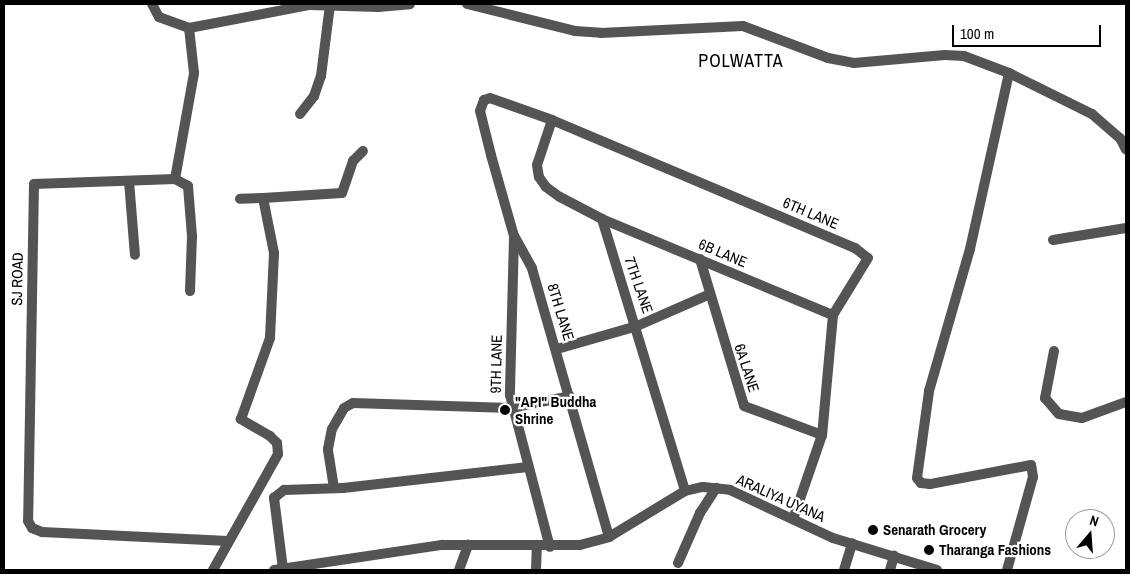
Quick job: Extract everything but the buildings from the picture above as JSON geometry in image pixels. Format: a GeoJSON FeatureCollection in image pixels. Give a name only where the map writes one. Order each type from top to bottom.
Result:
{"type":"FeatureCollection","features":[{"type":"Feature","properties":{"kind":"street"},"geometry":{"type":"LineString","coordinates":[[152,4],[159,17],[189,28],[310,5],[378,8],[410,4]]}},
{"type":"Feature","properties":{"kind":"street"},"geometry":{"type":"LineString","coordinates":[[467,4],[505,8],[575,31],[601,34],[743,26],[828,58],[854,63],[945,55],[964,56],[1009,73],[1092,114],[1120,138],[1126,150]]}},
{"type":"Feature","properties":{"kind":"street"},"geometry":{"type":"LineString","coordinates":[[300,114],[314,96],[321,76],[330,5]]}},
{"type":"Feature","properties":{"kind":"street"},"geometry":{"type":"LineString","coordinates":[[189,28],[194,72],[175,179],[188,186],[192,236],[190,290]]}},
{"type":"Feature","properties":{"kind":"street"},"geometry":{"type":"LineString","coordinates":[[1007,570],[1033,477],[1031,465],[930,484],[921,483],[917,478],[929,391],[970,249],[1009,73]]}},
{"type":"Feature","properties":{"kind":"street","name":"6TH LANE"},"geometry":{"type":"LineString","coordinates":[[484,100],[496,98],[552,120],[864,252],[868,258],[866,266],[833,314],[822,435],[793,520]]}},
{"type":"Feature","properties":{"kind":"street","name":"8TH LANE"},"geometry":{"type":"LineString","coordinates":[[484,100],[480,111],[514,236],[532,268],[557,349],[609,537]]}},
{"type":"Feature","properties":{"kind":"street"},"geometry":{"type":"LineString","coordinates":[[552,120],[538,165],[539,176],[546,187],[560,197],[602,219]]}},
{"type":"Feature","properties":{"kind":"street"},"geometry":{"type":"LineString","coordinates":[[240,199],[342,193],[353,161],[364,151]]}},
{"type":"Feature","properties":{"kind":"street","name":"SJ ROAD"},"geometry":{"type":"LineString","coordinates":[[175,179],[34,184],[28,521],[32,528],[42,532],[228,541]]}},
{"type":"Feature","properties":{"kind":"street"},"geometry":{"type":"LineString","coordinates":[[129,181],[135,255]]}},
{"type":"Feature","properties":{"kind":"street"},"geometry":{"type":"LineString","coordinates":[[212,570],[278,454],[277,443],[270,436],[241,419],[270,338],[274,253],[263,198]]}},
{"type":"Feature","properties":{"kind":"street","name":"6B LANE"},"geometry":{"type":"LineString","coordinates":[[602,219],[833,314]]}},
{"type":"Feature","properties":{"kind":"street","name":"7TH LANE"},"geometry":{"type":"LineString","coordinates":[[602,219],[637,326],[685,492]]}},
{"type":"Feature","properties":{"kind":"street"},"geometry":{"type":"LineString","coordinates":[[1053,240],[1126,228]]}},
{"type":"Feature","properties":{"kind":"street","name":"9TH LANE"},"geometry":{"type":"LineString","coordinates":[[514,236],[511,408],[550,547]]}},
{"type":"Feature","properties":{"kind":"street","name":"6A LANE"},"geometry":{"type":"LineString","coordinates":[[700,260],[708,295],[744,406],[822,435]]}},
{"type":"Feature","properties":{"kind":"street"},"geometry":{"type":"LineString","coordinates":[[557,349],[637,326],[708,295]]}},
{"type":"Feature","properties":{"kind":"street"},"geometry":{"type":"LineString","coordinates":[[1054,351],[1045,398],[1059,414],[1082,418],[1126,402]]}},
{"type":"Feature","properties":{"kind":"street"},"geometry":{"type":"LineString","coordinates":[[334,488],[328,449],[332,429],[344,408],[353,403],[511,408],[570,396]]}},
{"type":"Feature","properties":{"kind":"street"},"geometry":{"type":"LineString","coordinates":[[278,570],[274,498],[284,490],[334,488],[528,467]]}},
{"type":"Feature","properties":{"kind":"street"},"geometry":{"type":"LineString","coordinates":[[678,563],[700,513],[716,488]]}},
{"type":"Feature","properties":{"kind":"street","name":"ARALIYA UYANA"},"geometry":{"type":"LineString","coordinates":[[278,570],[442,545],[537,545],[550,547],[580,545],[609,537],[685,492],[716,488],[730,490],[793,520],[852,543],[937,570]]}},
{"type":"Feature","properties":{"kind":"street"},"geometry":{"type":"LineString","coordinates":[[844,570],[852,543]]}},
{"type":"Feature","properties":{"kind":"street"},"geometry":{"type":"LineString","coordinates":[[459,570],[468,545]]}},
{"type":"Feature","properties":{"kind":"street"},"geometry":{"type":"LineString","coordinates":[[536,570],[537,545]]}},
{"type":"Feature","properties":{"kind":"street"},"geometry":{"type":"LineString","coordinates":[[890,570],[894,556]]}},
{"type":"Feature","properties":{"kind":"place","name":"\"API\" Buddha Shrine"},"geometry":{"type":"Point","coordinates":[505,410]}},
{"type":"Feature","properties":{"kind":"place","name":"Senarath Grocery"},"geometry":{"type":"Point","coordinates":[873,530]}},
{"type":"Feature","properties":{"kind":"place","name":"Tharanga Fashions"},"geometry":{"type":"Point","coordinates":[929,550]}},
{"type":"Feature","properties":{"kind":"district","name":"POLWATTA"},"geometry":{"type":"Point","coordinates":[741,61]}}]}
